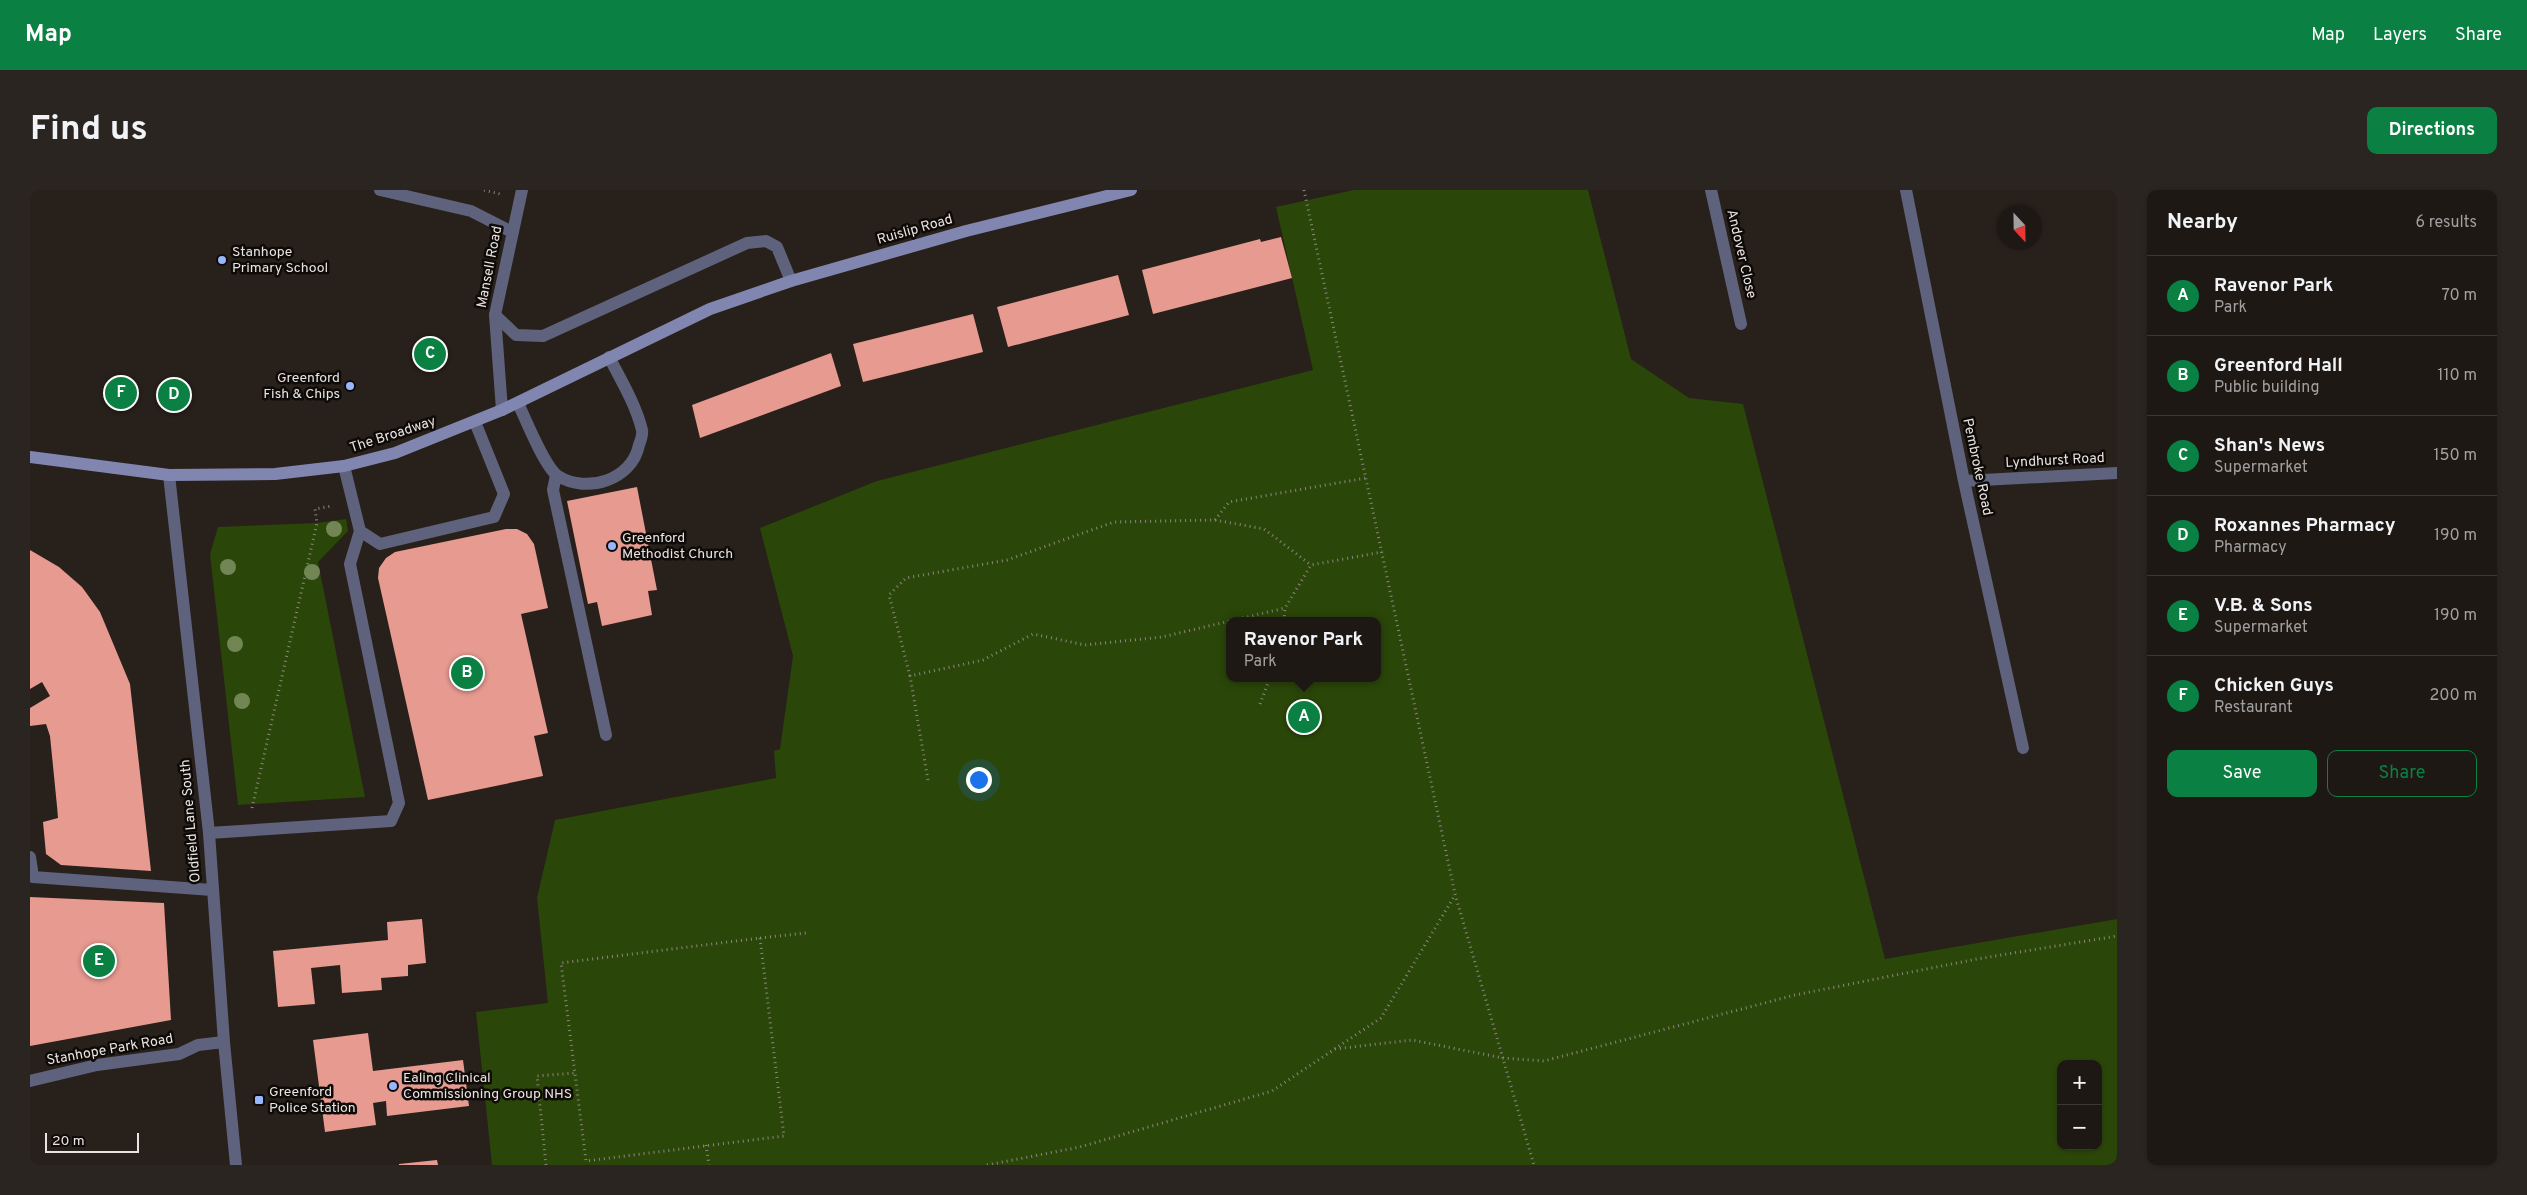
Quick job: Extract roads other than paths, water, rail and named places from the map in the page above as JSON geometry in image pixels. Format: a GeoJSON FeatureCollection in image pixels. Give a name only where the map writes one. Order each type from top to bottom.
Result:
{"type":"FeatureCollection","features":[{"type":"Feature","properties":{"kind":"main road","name":"Ruislip Road"},"geometry":{"type":"LineString","coordinates":[[710,310],[791,281],[966,231],[1131,190]]}},
{"type":"Feature","properties":{"kind":"main road","name":"The Broadway"},"geometry":{"type":"LineString","coordinates":[[30,457],[170,475],[275,474],[344,466],[395,453],[475,422],[710,310]]}},
{"type":"Feature","properties":{"kind":"street"},"geometry":{"type":"LineString","coordinates":[[380,190],[471,211],[512,232]]}},
{"type":"Feature","properties":{"kind":"street","name":"Mansell Road"},"geometry":{"type":"LineString","coordinates":[[502,410],[495,314],[522,190]]}},
{"type":"Feature","properties":{"kind":"street","name":"Andover Close"},"geometry":{"type":"LineString","coordinates":[[1711,190],[1741,324]]}},
{"type":"Feature","properties":{"kind":"street","name":"Pembroke Road"},"geometry":{"type":"LineString","coordinates":[[1906,190],[1964,481],[2024,748]]}},
{"type":"Feature","properties":{"kind":"street"},"geometry":{"type":"LineString","coordinates":[[495,314],[516,335],[543,336],[747,243],[766,241],[777,247],[791,281]]}},
{"type":"Feature","properties":{"kind":"street"},"geometry":{"type":"LineString","coordinates":[[518,403],[541,452],[556,475],[582,485],[615,478],[637,457],[642,432],[633,406],[609,358]]}},
{"type":"Feature","properties":{"kind":"street"},"geometry":{"type":"LineString","coordinates":[[360,531],[380,544],[494,517],[504,494],[475,422]]}},
{"type":"Feature","properties":{"kind":"street"},"geometry":{"type":"LineString","coordinates":[[209,833],[391,821],[399,803],[350,564],[360,531],[344,466]]}},
{"type":"Feature","properties":{"kind":"street","name":"Lyndhurst Road"},"geometry":{"type":"LineString","coordinates":[[1964,481],[2117,473]]}},
{"type":"Feature","properties":{"kind":"street","name":"Oldfield Lane South"},"geometry":{"type":"LineString","coordinates":[[170,475],[209,833],[224,1042],[236,1165]]}},
{"type":"Feature","properties":{"kind":"street"},"geometry":{"type":"LineString","coordinates":[[556,475],[553,490],[606,735]]}},
{"type":"Feature","properties":{"kind":"street"},"geometry":{"type":"LineString","coordinates":[[30,857],[33,877],[212,890]]}},
{"type":"Feature","properties":{"kind":"street","name":"Stanhope Park Road"},"geometry":{"type":"LineString","coordinates":[[30,1081],[97,1065],[179,1054],[198,1045],[224,1042]]}},
{"type":"Feature","properties":{"kind":"place","name":"Stanhope Primary School"},"geometry":{"type":"Point","coordinates":[222,260]}},
{"type":"Feature","properties":{"kind":"place","name":"Shan's News"},"geometry":{"type":"Point","coordinates":[430,354]}},
{"type":"Feature","properties":{"kind":"place","name":"Greenford Fish & Chips"},"geometry":{"type":"Point","coordinates":[350,386]}},
{"type":"Feature","properties":{"kind":"place","name":"Chicken Guys"},"geometry":{"type":"Point","coordinates":[121,393]}},
{"type":"Feature","properties":{"kind":"place","name":"Roxannes Pharmacy"},"geometry":{"type":"Point","coordinates":[174,395]}},
{"type":"Feature","properties":{"kind":"place","name":"Greenford Methodist Church"},"geometry":{"type":"Point","coordinates":[612,546]}},
{"type":"Feature","properties":{"kind":"place","name":"Greenford Hall"},"geometry":{"type":"Point","coordinates":[467,673]}},
{"type":"Feature","properties":{"kind":"place","name":"Ravenor Park"},"geometry":{"type":"Point","coordinates":[1304,717]}},
{"type":"Feature","properties":{"kind":"place","name":"V.B. & Sons"},"geometry":{"type":"Point","coordinates":[99,961]}},
{"type":"Feature","properties":{"kind":"place","name":"Ealing Clinical Commissioning Group NHS"},"geometry":{"type":"Point","coordinates":[393,1086]}},
{"type":"Feature","properties":{"kind":"place","name":"Greenford Police Station"},"geometry":{"type":"Point","coordinates":[259,1100]}}]}
